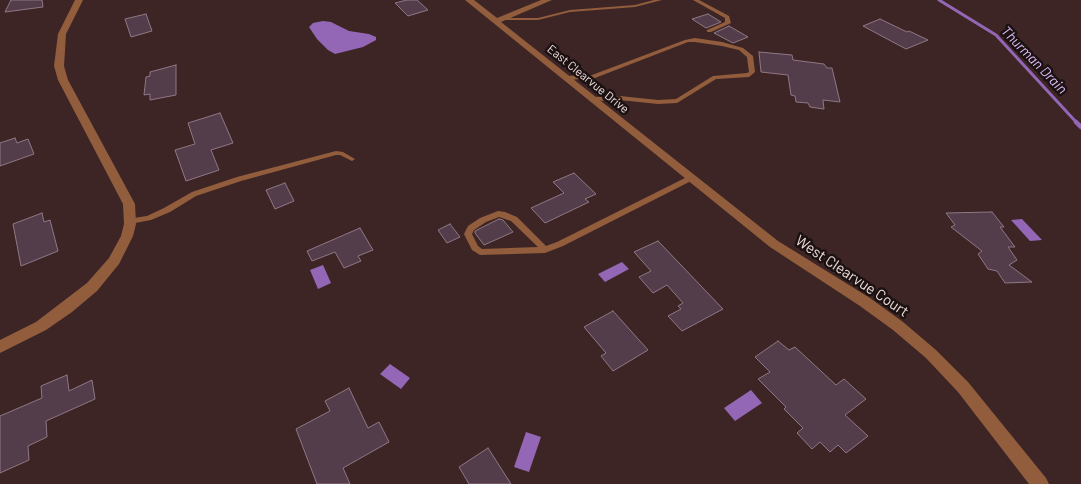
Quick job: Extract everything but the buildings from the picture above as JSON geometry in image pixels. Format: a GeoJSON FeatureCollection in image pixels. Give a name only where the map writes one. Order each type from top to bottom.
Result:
{"type":"FeatureCollection","features":[{"type":"Feature","properties":{"kind":"street"},"geometry":{"type":"LineString","coordinates":[[0,347],[41,326],[92,287],[114,261],[127,236],[130,222],[129,204],[63,80],[59,66],[62,34],[79,0]]}},
{"type":"Feature","properties":{"kind":"street","name":"East Clearvue Drive"},"geometry":{"type":"LineString","coordinates":[[469,0],[500,20],[592,99],[691,178]]}},
{"type":"Feature","properties":{"kind":"street"},"geometry":{"type":"LineString","coordinates":[[500,20],[548,0]]}},
{"type":"Feature","properties":{"kind":"street","name":"West Clearvue Court"},"geometry":{"type":"LineString","coordinates":[[691,178],[774,244],[865,302],[898,326],[931,354],[978,404],[1040,484]]}},
{"type":"Feature","properties":{"kind":"lane"},"geometry":{"type":"LineString","coordinates":[[500,20],[538,19],[570,11],[635,6],[660,0]]}},
{"type":"Feature","properties":{"kind":"lane"},"geometry":{"type":"LineString","coordinates":[[695,0],[727,17],[728,23],[709,31]]}},
{"type":"Feature","properties":{"kind":"lane"},"geometry":{"type":"LineString","coordinates":[[567,78],[593,76],[687,41],[695,40],[741,49],[750,56],[752,72],[749,75],[716,77],[677,101],[658,102],[620,98],[592,99]]}},
{"type":"Feature","properties":{"kind":"lane"},"geometry":{"type":"LineString","coordinates":[[130,222],[148,218],[167,210],[194,194],[239,179],[336,153],[341,153],[352,159]]}},
{"type":"Feature","properties":{"kind":"lane"},"geometry":{"type":"LineString","coordinates":[[545,250],[514,219],[505,215],[498,214],[483,220],[471,228],[468,234],[475,248],[480,252],[545,250],[691,178]]}},
{"type":"Feature","properties":{"kind":"shaded area"},"geometry":{"type":"Polygon","coordinates":[[[331,22],[349,31],[369,34],[376,37],[376,40],[363,47],[335,54],[317,39],[309,27],[313,23],[331,22]]]}},
{"type":"Feature","properties":{"kind":"shaded area"},"geometry":{"type":"Polygon","coordinates":[[[1022,219],[1042,240],[1030,241],[1011,220],[1022,219]]]}},
{"type":"Feature","properties":{"kind":"shaded area"},"geometry":{"type":"Polygon","coordinates":[[[622,262],[629,269],[605,282],[598,274],[622,262]]]}},
{"type":"Feature","properties":{"kind":"shaded area"},"geometry":{"type":"Polygon","coordinates":[[[323,265],[331,283],[318,289],[310,270],[323,265]]]}},
{"type":"Feature","properties":{"kind":"shaded area"},"geometry":{"type":"Polygon","coordinates":[[[390,364],[410,378],[401,389],[380,374],[390,364]]]}},
{"type":"Feature","properties":{"kind":"shaded area"},"geometry":{"type":"Polygon","coordinates":[[[751,390],[762,403],[735,421],[724,408],[751,390]]]}},
{"type":"Feature","properties":{"kind":"shaded area"},"geometry":{"type":"Polygon","coordinates":[[[526,432],[541,437],[529,472],[514,467],[526,432]]]}},
{"type":"Feature","properties":{"kind":"waterway","name":"Thurman Drain"},"geometry":{"type":"LineString","coordinates":[[939,0],[996,35],[1077,123]]}},
{"type":"Feature","properties":{"kind":"waterway","name":"Thurman Drain"},"geometry":{"type":"LineString","coordinates":[[1077,123],[1081,127]]}}]}
